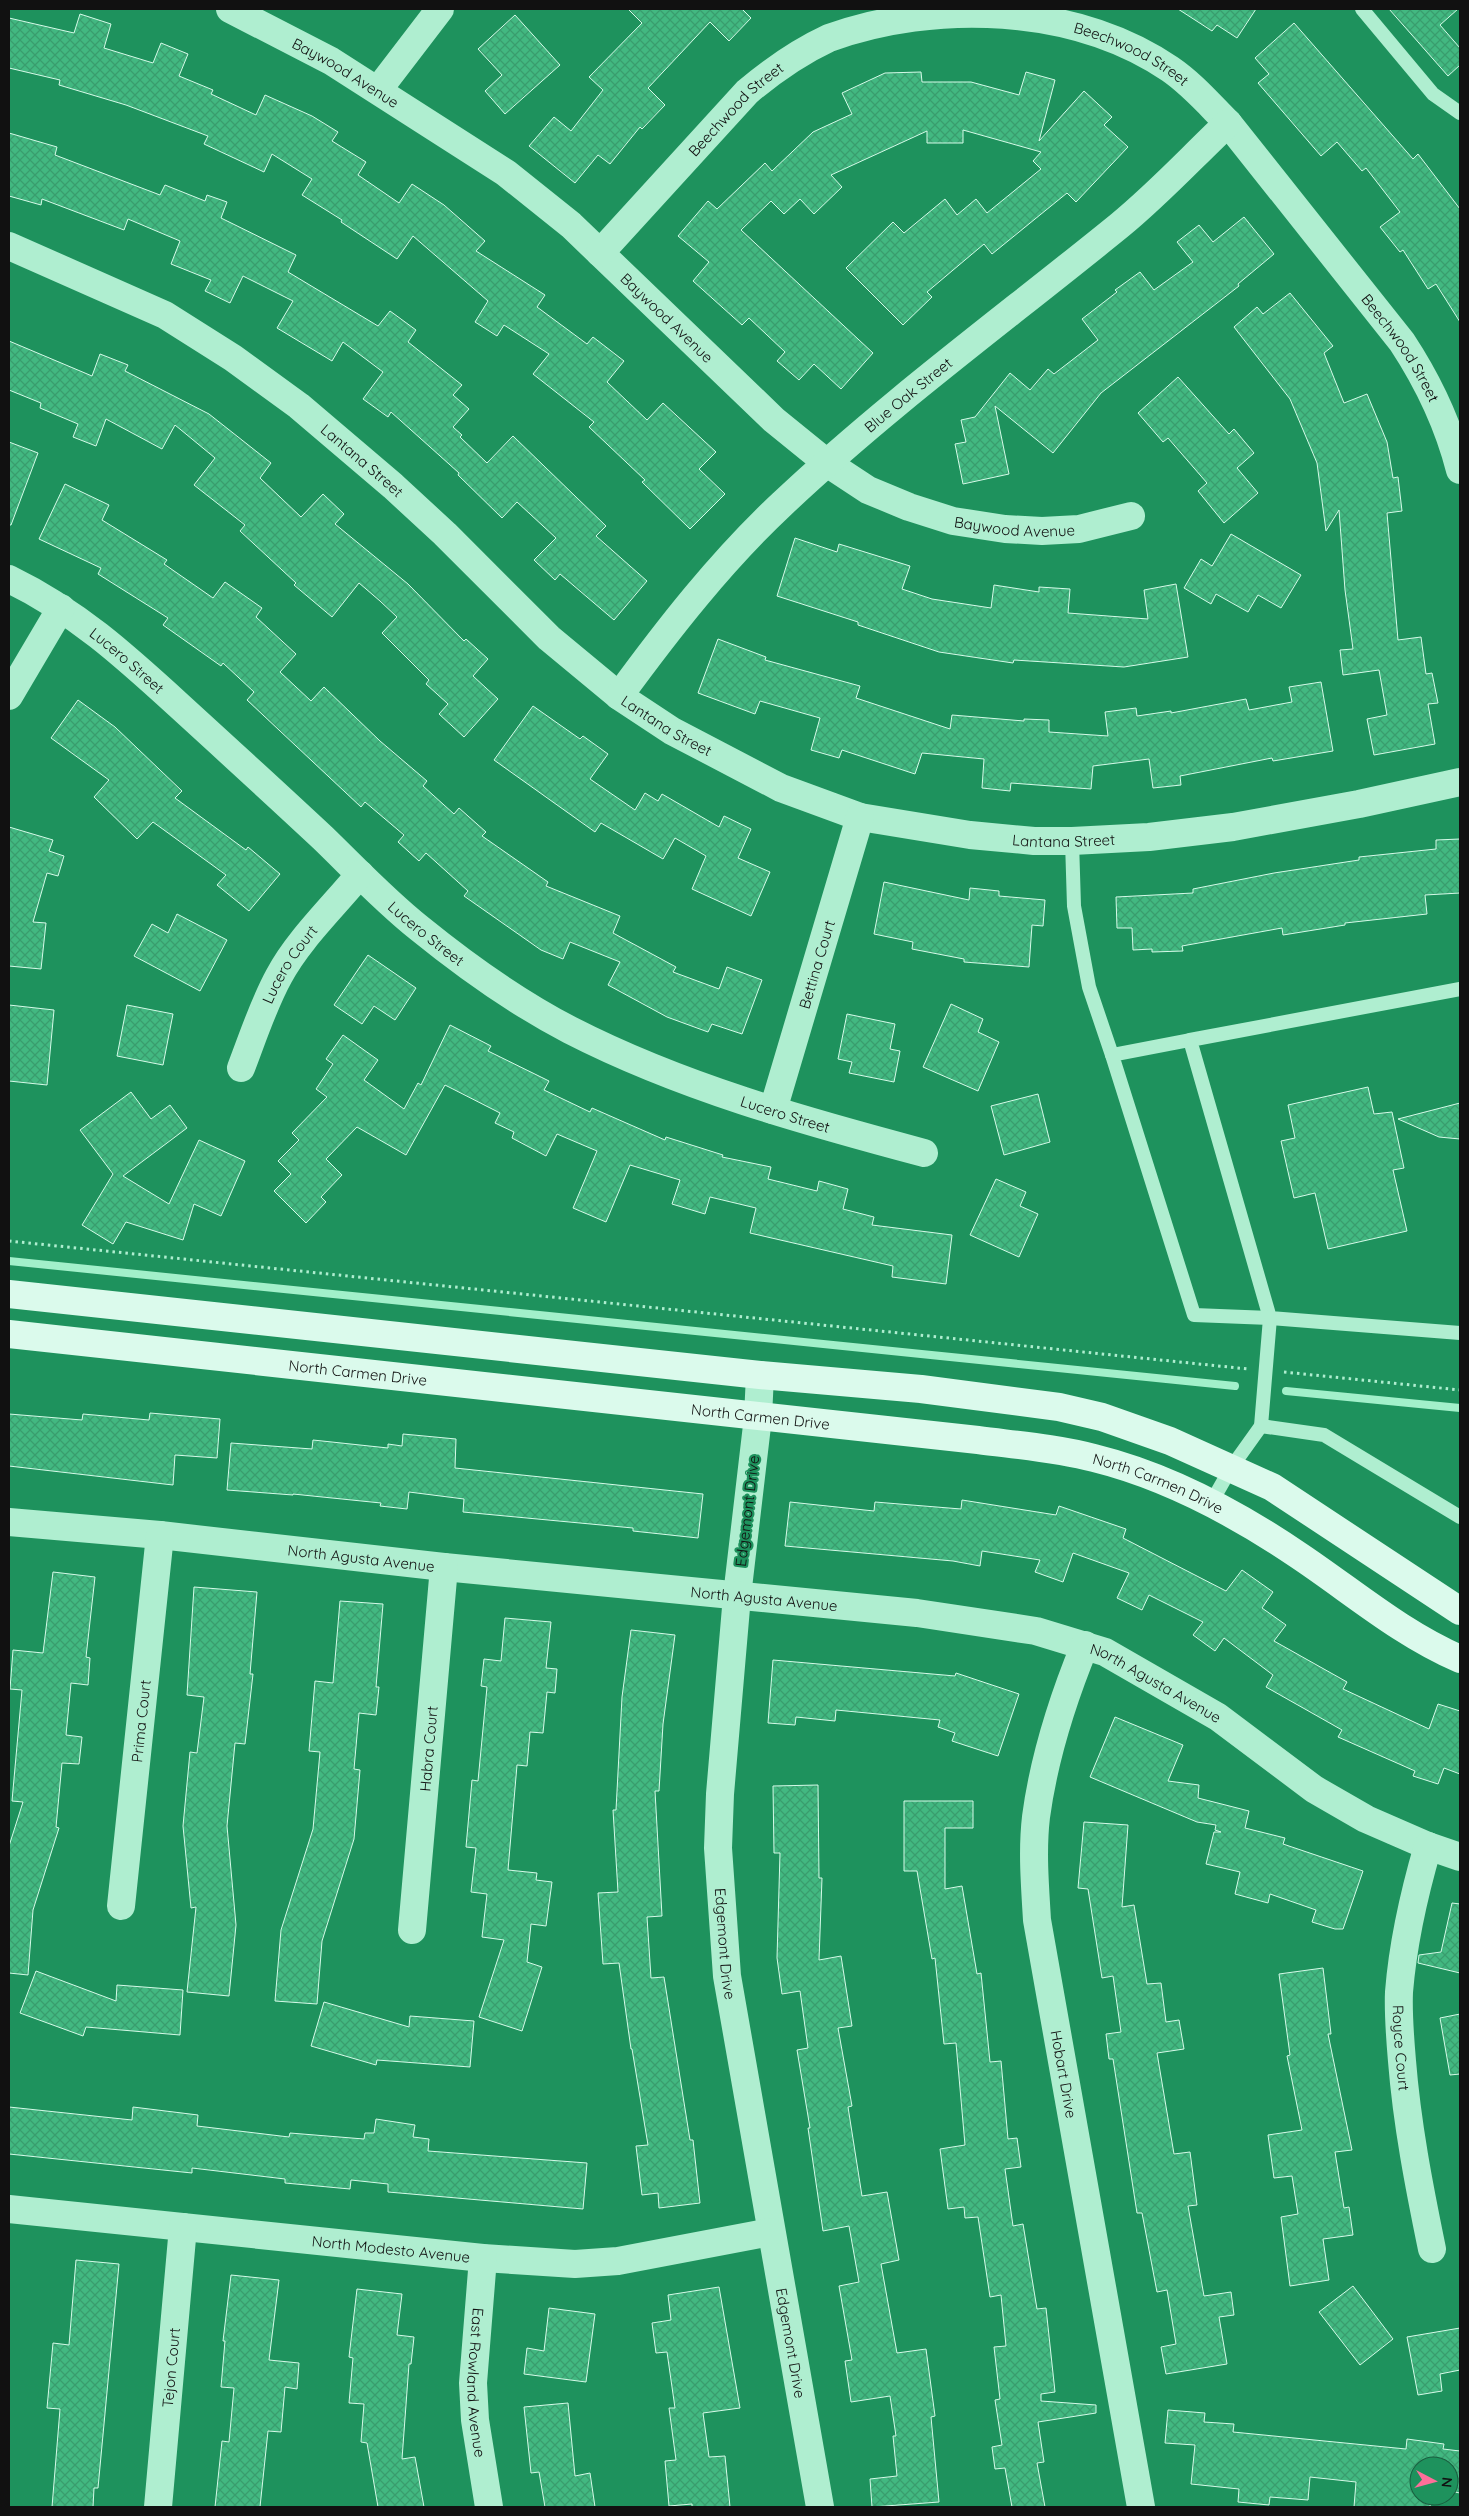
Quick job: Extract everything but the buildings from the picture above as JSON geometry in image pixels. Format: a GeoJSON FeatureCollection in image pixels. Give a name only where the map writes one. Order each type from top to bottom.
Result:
{"type":"FeatureCollection","features":[{"type":"Feature","properties":{"kind":"main road"},"geometry":{"type":"LineString","coordinates":[[9,1294],[760,1375],[921,1389],[1059,1408],[1102,1417],[1170,1440],[1272,1488],[1460,1611]]}},
{"type":"Feature","properties":{"kind":"main road","name":"North Carmen Drive"},"geometry":{"type":"LineString","coordinates":[[9,1334],[978,1440],[1095,1458],[1164,1480],[1210,1503],[1298,1555],[1378,1614],[1460,1659]]}},
{"type":"Feature","properties":{"kind":"street","name":"Baywood Avenue"},"geometry":{"type":"LineString","coordinates":[[230,9],[332,61],[506,174],[570,226],[659,313],[774,420],[827,463],[868,490],[909,507],[953,521],[1005,529],[1042,531],[1079,529],[1131,516]]}},
{"type":"Feature","properties":{"kind":"street"},"geometry":{"type":"LineString","coordinates":[[378,90],[440,9]]}},
{"type":"Feature","properties":{"kind":"street","name":"Beechwood Street"},"geometry":{"type":"LineString","coordinates":[[600,254],[723,116],[747,92],[773,70],[831,37],[894,16],[961,9],[1018,12],[1083,25],[1128,45],[1171,70],[1197,91],[1228,123],[1402,342],[1422,373],[1439,405],[1460,470]]}},
{"type":"Feature","properties":{"kind":"street","name":"Blue Oak Street"},"geometry":{"type":"LineString","coordinates":[[619,696],[658,643],[748,538],[827,463],[947,361],[1122,224],[1228,123]]}},
{"type":"Feature","properties":{"kind":"street","name":"Lantana Street"},"geometry":{"type":"LineString","coordinates":[[9,246],[165,315],[233,358],[299,406],[393,486],[446,534],[549,638],[619,696],[672,731],[780,788],[860,816],[970,835],[1034,841],[1072,841],[1149,837],[1233,828],[1359,804],[1460,782]]}},
{"type":"Feature","properties":{"kind":"street","name":"Lucero Street"},"geometry":{"type":"LineString","coordinates":[[9,579],[86,624],[137,667],[417,927],[473,970],[507,993],[570,1029],[614,1051],[773,1110],[924,1154]]}},
{"type":"Feature","properties":{"kind":"street"},"geometry":{"type":"LineString","coordinates":[[9,696],[61,608]]}},
{"type":"Feature","properties":{"kind":"street","name":"Bettina Court"},"geometry":{"type":"LineString","coordinates":[[773,1110],[860,816]]}},
{"type":"Feature","properties":{"kind":"street","name":"Lucero Court"},"geometry":{"type":"LineString","coordinates":[[241,1068],[265,1004],[280,975],[295,952],[360,874]]}},
{"type":"Feature","properties":{"kind":"street","name":"Edgemont Drive"},"geometry":{"type":"LineString","coordinates":[[760,1375],[758,1417],[737,1596],[720,1794],[718,1848],[727,1976],[770,2232],[820,2507]]}},
{"type":"Feature","properties":{"kind":"street","name":"North Agusta Avenue"},"geometry":{"type":"LineString","coordinates":[[9,1522],[160,1535],[444,1567],[917,1613],[981,1621],[1036,1631],[1105,1652],[1218,1718],[1314,1789],[1366,1819],[1428,1846],[1460,1857]]}},
{"type":"Feature","properties":{"kind":"street","name":"Prima Court"},"geometry":{"type":"LineString","coordinates":[[121,1906],[160,1535]]}},
{"type":"Feature","properties":{"kind":"street","name":"Habra Court"},"geometry":{"type":"LineString","coordinates":[[412,1930],[444,1567]]}},
{"type":"Feature","properties":{"kind":"street","name":"Hobart Drive"},"geometry":{"type":"LineString","coordinates":[[1085,1645],[1066,1691],[1044,1768],[1036,1826],[1034,1869],[1037,1920],[1141,2507]]}},
{"type":"Feature","properties":{"kind":"street","name":"Royce Court"},"geometry":{"type":"LineString","coordinates":[[1428,1846],[1415,1891],[1405,1941],[1399,2018],[1405,2097],[1432,2249]]}},
{"type":"Feature","properties":{"kind":"street","name":"North Modesto Avenue"},"geometry":{"type":"LineString","coordinates":[[9,2209],[483,2258],[575,2264],[618,2261],[770,2232]]}},
{"type":"Feature","properties":{"kind":"street","name":"Tejon Court"},"geometry":{"type":"LineString","coordinates":[[158,2507],[183,2227]]}},
{"type":"Feature","properties":{"kind":"street","name":"East Rowland Avenue"},"geometry":{"type":"LineString","coordinates":[[483,2258],[473,2383],[475,2420],[489,2507]]}},
{"type":"Feature","properties":{"kind":"lane"},"geometry":{"type":"LineString","coordinates":[[1362,9],[1433,94],[1460,113]]}},
{"type":"Feature","properties":{"kind":"lane"},"geometry":{"type":"LineString","coordinates":[[1072,841],[1074,906],[1087,978],[1194,1315],[1270,1318],[1460,1333]]}},
{"type":"Feature","properties":{"kind":"lane"},"geometry":{"type":"LineString","coordinates":[[1112,1055],[1460,990]]}},
{"type":"Feature","properties":{"kind":"lane"},"geometry":{"type":"LineString","coordinates":[[1190,1040],[1270,1318],[1261,1426],[1231,1468],[1210,1503]]}},
{"type":"Feature","properties":{"kind":"lane"},"geometry":{"type":"LineString","coordinates":[[1261,1426],[1324,1435],[1460,1517]]}},
{"type":"Feature","properties":{"kind":"path"},"geometry":{"type":"LineString","coordinates":[[9,1241],[1460,1390]]}},
{"type":"Feature","properties":{"kind":"waterway"},"geometry":{"type":"LineString","coordinates":[[9,1261],[1235,1386]]}},
{"type":"Feature","properties":{"kind":"waterway"},"geometry":{"type":"LineString","coordinates":[[1286,1391],[1460,1408]]}}]}
